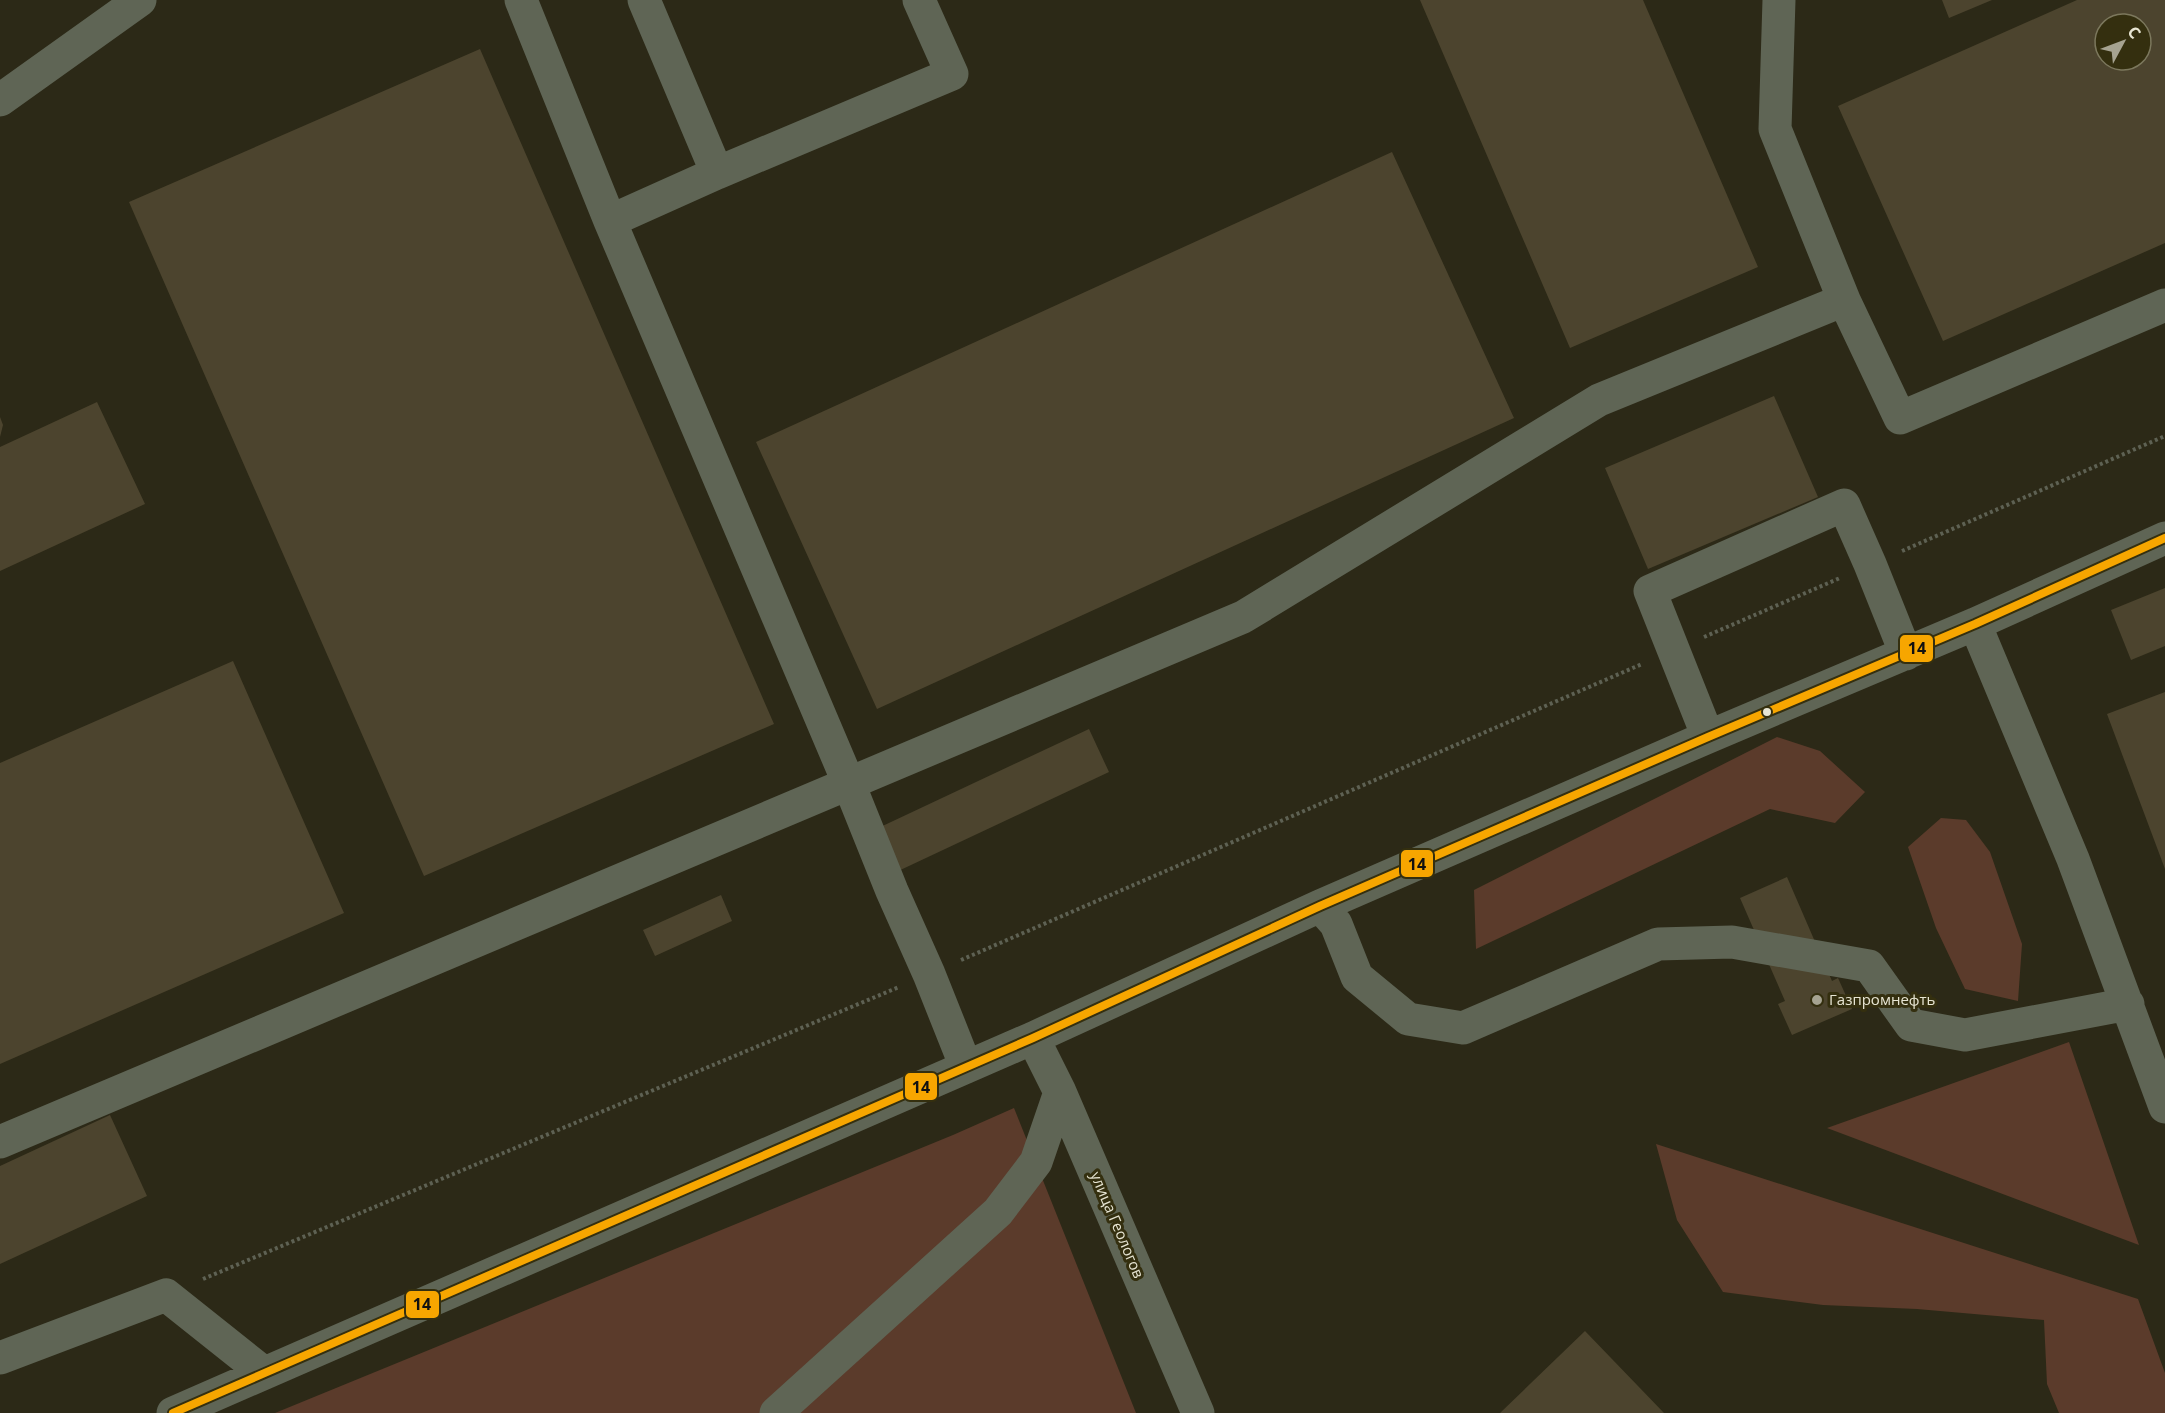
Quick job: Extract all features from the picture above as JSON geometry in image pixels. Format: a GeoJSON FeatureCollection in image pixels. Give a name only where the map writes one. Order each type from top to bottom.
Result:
{"type":"FeatureCollection","features":[{"type":"Feature","properties":{"kind":"street"},"geometry":{"type":"LineString","coordinates":[[0,100],[140,0]]}},
{"type":"Feature","properties":{"kind":"street"},"geometry":{"type":"LineString","coordinates":[[521,0],[610,221],[929,974],[966,1067]]}},
{"type":"Feature","properties":{"kind":"street"},"geometry":{"type":"LineString","coordinates":[[644,0],[717,173]]}},
{"type":"Feature","properties":{"kind":"street"},"geometry":{"type":"LineString","coordinates":[[610,221],[717,173],[952,74],[919,0]]}},
{"type":"Feature","properties":{"kind":"street"},"geometry":{"type":"LineString","coordinates":[[1779,0],[1774,129],[1844,300],[1900,418],[2165,305]]}},
{"type":"Feature","properties":{"kind":"street"},"geometry":{"type":"LineString","coordinates":[[0,1142],[1243,616],[1599,400],[1844,300]]}},
{"type":"Feature","properties":{"kind":"street"},"geometry":{"type":"LineString","coordinates":[[1708,737],[1650,591],[1844,505],[1906,654]]}},
{"type":"Feature","properties":{"kind":"street"},"geometry":{"type":"LineString","coordinates":[[173,1413],[1033,1038],[1320,906],[1975,624],[2165,538]]}},
{"type":"Feature","properties":{"kind":"street"},"geometry":{"type":"LineString","coordinates":[[1975,624],[2073,859],[2165,1107]]}},
{"type":"Feature","properties":{"kind":"street"},"geometry":{"type":"LineString","coordinates":[[1320,906],[1336,924],[1357,977],[1408,1019],[1463,1028],[1658,944],[1732,942],[1869,966],[1911,1024],[1965,1035],[2128,1004]]}},
{"type":"Feature","properties":{"kind":"street","name":"улица Геологов"},"geometry":{"type":"LineString","coordinates":[[1033,1038],[1060,1092],[1198,1413]]}},
{"type":"Feature","properties":{"kind":"street"},"geometry":{"type":"LineString","coordinates":[[776,1413],[998,1212],[1036,1162],[1060,1092]]}},
{"type":"Feature","properties":{"kind":"street"},"geometry":{"type":"LineString","coordinates":[[0,1358],[166,1295],[264,1373]]}},
{"type":"Feature","properties":{"kind":"path"},"geometry":{"type":"LineString","coordinates":[[166,1295],[929,974],[2165,436]]}},
{"type":"Feature","properties":{"kind":"shaded area"},"geometry":{"type":"Polygon","coordinates":[[[1777,737],[1820,751],[1865,792],[1835,823],[1770,809],[1476,949],[1474,890],[1777,737]]]}},
{"type":"Feature","properties":{"kind":"shaded area"},"geometry":{"type":"Polygon","coordinates":[[[1941,818],[1966,820],[1990,852],[2022,944],[2018,1001],[1965,989],[1936,928],[1908,847],[1941,818]]]}},
{"type":"Feature","properties":{"kind":"shaded area"},"geometry":{"type":"Polygon","coordinates":[[[2069,1042],[2139,1245],[1827,1128],[2069,1042]]]}},
{"type":"Feature","properties":{"kind":"shaded area"},"geometry":{"type":"Polygon","coordinates":[[[1014,1108],[1136,1413],[275,1413],[953,1135],[1014,1108]]]}},
{"type":"Feature","properties":{"kind":"shaded area"},"geometry":{"type":"Polygon","coordinates":[[[1656,1144],[2138,1299],[2165,1373],[2165,1413],[2059,1413],[2047,1384],[2044,1320],[1917,1309],[1823,1305],[1723,1292],[1677,1220],[1656,1144]]]}},
{"type":"Feature","properties":{"kind":"building"},"geometry":{"type":"Polygon","coordinates":[[[1420,0],[1643,0],[1758,267],[1570,348],[1420,0]]]}},
{"type":"Feature","properties":{"kind":"building"},"geometry":{"type":"Polygon","coordinates":[[[1942,0],[1992,0],[1949,18],[1942,0]]]}},
{"type":"Feature","properties":{"kind":"building"},"geometry":{"type":"Polygon","coordinates":[[[2077,0],[2165,0],[2165,243],[1943,341],[1838,106],[2077,0]]]}},
{"type":"Feature","properties":{"kind":"building"},"geometry":{"type":"Polygon","coordinates":[[[480,49],[774,724],[424,876],[129,202],[480,49]]]}},
{"type":"Feature","properties":{"kind":"building"},"geometry":{"type":"Polygon","coordinates":[[[1392,152],[1514,418],[877,709],[756,442],[1392,152]]]}},
{"type":"Feature","properties":{"kind":"building"},"geometry":{"type":"Polygon","coordinates":[[[1774,396],[1818,497],[1648,569],[1605,468],[1774,396]]]}},
{"type":"Feature","properties":{"kind":"building"},"geometry":{"type":"Polygon","coordinates":[[[97,402],[145,504],[0,571],[0,447],[97,402]]]}},
{"type":"Feature","properties":{"kind":"building"},"geometry":{"type":"Polygon","coordinates":[[[0,417],[3,425],[0,437],[0,417]]]}},
{"type":"Feature","properties":{"kind":"building"},"geometry":{"type":"Polygon","coordinates":[[[2165,588],[2165,646],[2131,660],[2111,610],[2165,588]]]}},
{"type":"Feature","properties":{"kind":"building"},"geometry":{"type":"Polygon","coordinates":[[[233,661],[344,913],[0,1064],[0,763],[233,661]]]}},
{"type":"Feature","properties":{"kind":"building"},"geometry":{"type":"Polygon","coordinates":[[[2165,692],[2165,869],[2107,714],[2165,692]]]}},
{"type":"Feature","properties":{"kind":"building"},"geometry":{"type":"Polygon","coordinates":[[[1089,729],[1109,772],[894,873],[874,830],[1089,729]]]}},
{"type":"Feature","properties":{"kind":"building"},"geometry":{"type":"Polygon","coordinates":[[[1787,877],[1832,981],[1838,978],[1852,1009],[1792,1035],[1778,1004],[1785,1001],[1740,898],[1787,877]]]}},
{"type":"Feature","properties":{"kind":"building"},"geometry":{"type":"Polygon","coordinates":[[[721,895],[732,921],[655,956],[643,930],[721,895]]]}},
{"type":"Feature","properties":{"kind":"building"},"geometry":{"type":"Polygon","coordinates":[[[110,1115],[147,1196],[0,1264],[0,1166],[110,1115]]]}},
{"type":"Feature","properties":{"kind":"building"},"geometry":{"type":"Polygon","coordinates":[[[1585,1331],[1664,1413],[1500,1413],[1585,1331]]]}},
{"type":"Feature","properties":{"kind":"transit line","name":"14"},"geometry":{"type":"LineString","coordinates":[[173,1413],[1033,1038],[1320,906],[1975,624],[2165,538]]}},
{"type":"Feature","properties":{"kind":"place","name":"Газпромнефть"},"geometry":{"type":"Point","coordinates":[1817,1000]}}]}
